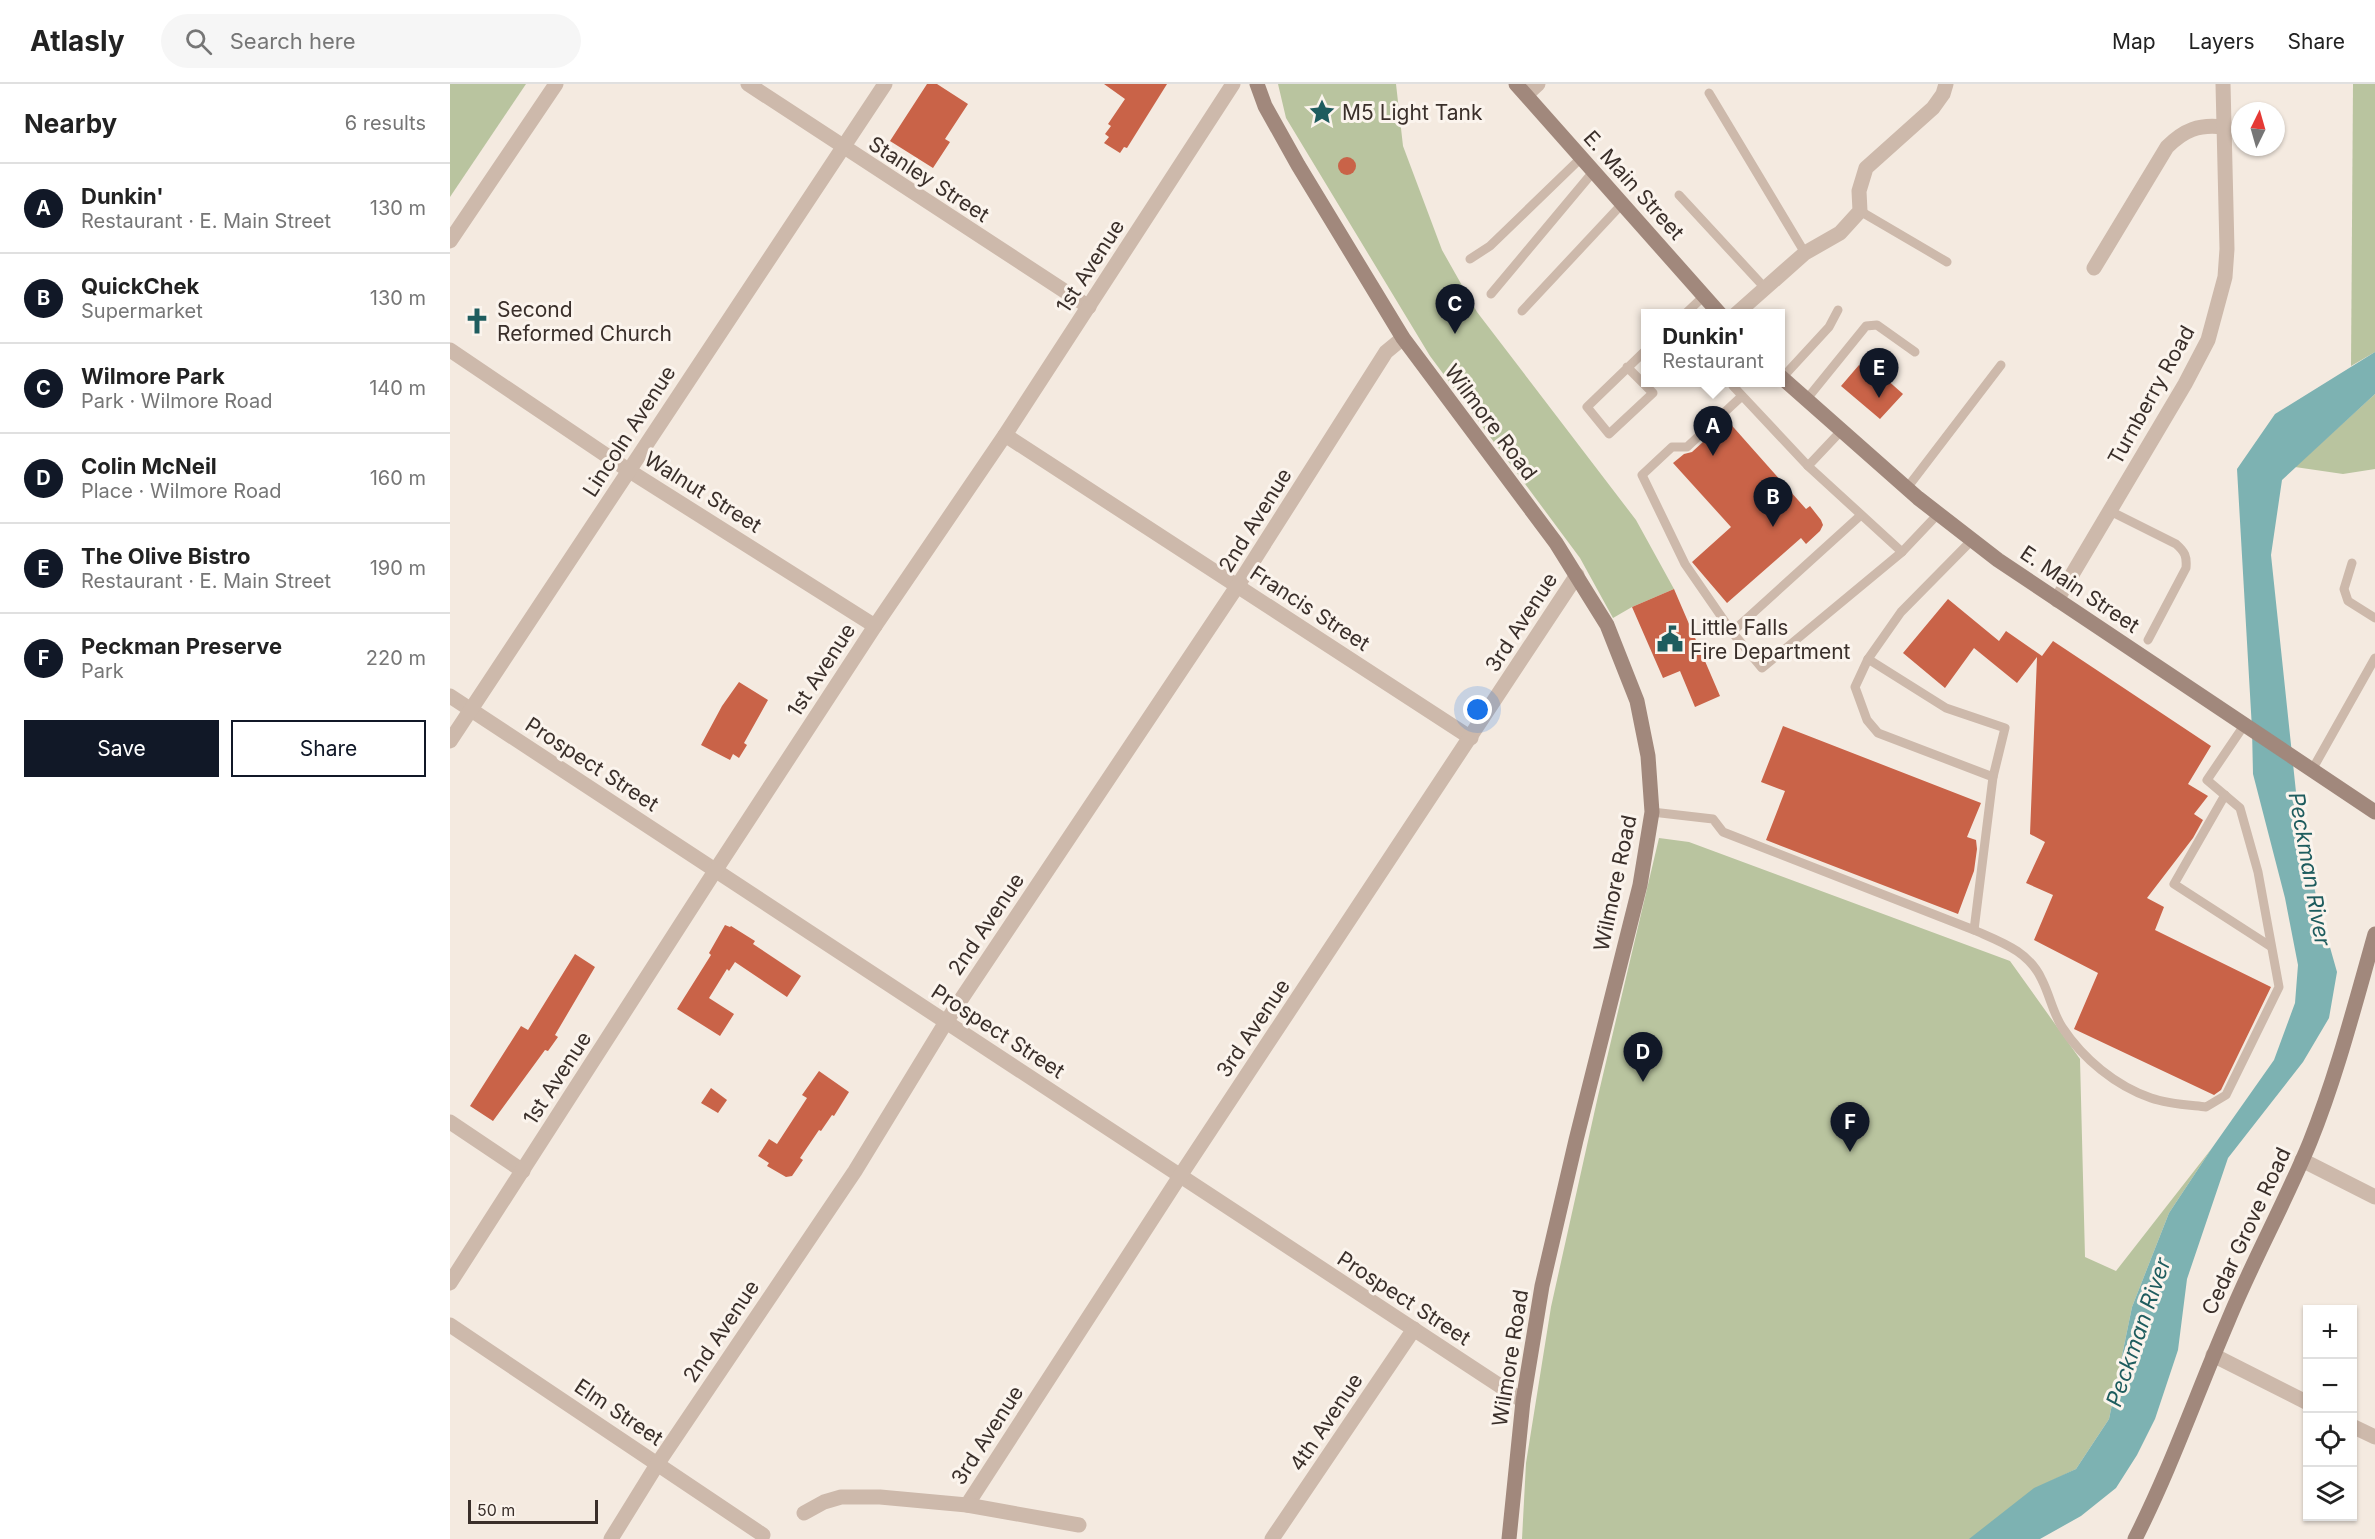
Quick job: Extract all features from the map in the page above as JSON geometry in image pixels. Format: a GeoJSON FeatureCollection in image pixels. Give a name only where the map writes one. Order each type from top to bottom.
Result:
{"type":"FeatureCollection","features":[{"type":"Feature","properties":{"kind":"street"},"geometry":{"type":"LineString","coordinates":[[450,241],[556,84]]}},
{"type":"Feature","properties":{"kind":"street","name":"Stanley Street"},"geometry":{"type":"LineString","coordinates":[[748,84],[1089,307]]}},
{"type":"Feature","properties":{"kind":"street","name":"Lincoln Avenue"},"geometry":{"type":"LineString","coordinates":[[450,741],[885,84]]}},
{"type":"Feature","properties":{"kind":"street","name":"1st Avenue"},"geometry":{"type":"LineString","coordinates":[[450,1283],[715,871],[1005,435],[1233,84]]}},
{"type":"Feature","properties":{"kind":"street","name":"Wilmore Road"},"geometry":{"type":"LineString","coordinates":[[1257,84],[1265,106],[1298,165],[1403,338],[1556,543],[1607,625],[1637,701],[1648,756],[1653,812],[1640,885],[1542,1286],[1523,1401],[1509,1539]]}},
{"type":"Feature","properties":{"kind":"street"},"geometry":{"type":"LineString","coordinates":[[1521,89],[1538,84]]}},
{"type":"Feature","properties":{"kind":"street"},"geometry":{"type":"LineString","coordinates":[[1742,309],[1804,253],[1840,233],[1860,211],[1859,191],[1866,168],[1933,108],[1943,94],[1946,84]]}},
{"type":"Feature","properties":{"kind":"street","name":"Turnberry Road"},"geometry":{"type":"LineString","coordinates":[[2057,600],[2185,384],[2208,340],[2218,309],[2225,277],[2227,249],[2223,84]]}},
{"type":"Feature","properties":{"kind":"street","name":"E. Main Street"},"geometry":{"type":"LineString","coordinates":[[1521,89],[1716,309]]}},
{"type":"Feature","properties":{"kind":"street"},"geometry":{"type":"LineString","coordinates":[[2094,268],[2167,147],[2180,134],[2196,127],[2223,127]]}},
{"type":"Feature","properties":{"kind":"street","name":"2nd Avenue"},"geometry":{"type":"LineString","coordinates":[[611,1539],[658,1463],[855,1171],[946,1022],[1238,585],[1386,352],[1403,338]]}},
{"type":"Feature","properties":{"kind":"street","name":"Walnut Street"},"geometry":{"type":"LineString","coordinates":[[450,350],[628,470],[876,626]]}},
{"type":"Feature","properties":{"kind":"street","name":"E. Main Street"},"geometry":{"type":"LineString","coordinates":[[1785,381],[1907,488],[1972,540],[2057,600],[2375,812]]}},
{"type":"Feature","properties":{"kind":"street","name":"Francis Street"},"geometry":{"type":"LineString","coordinates":[[1005,435],[1471,738]]}},
{"type":"Feature","properties":{"kind":"street","name":"3rd Avenue"},"geometry":{"type":"LineString","coordinates":[[967,1505],[1180,1176],[1577,575]]}},
{"type":"Feature","properties":{"kind":"street","name":"Prospect Street"},"geometry":{"type":"LineString","coordinates":[[450,696],[1523,1401]]}},
{"type":"Feature","properties":{"kind":"street","name":"Cedar Grove Road"},"geometry":{"type":"LineString","coordinates":[[2136,1539],[2174,1457],[2213,1355],[2302,1160],[2329,1092],[2375,934]]}},
{"type":"Feature","properties":{"kind":"street"},"geometry":{"type":"LineString","coordinates":[[450,1122],[523,1171]]}},
{"type":"Feature","properties":{"kind":"street"},"geometry":{"type":"LineString","coordinates":[[2302,1160],[2375,1197]]}},
{"type":"Feature","properties":{"kind":"street","name":"Elm Street"},"geometry":{"type":"LineString","coordinates":[[450,1325],[764,1535]]}},
{"type":"Feature","properties":{"kind":"street","name":"4th Avenue"},"geometry":{"type":"LineString","coordinates":[[1272,1539],[1414,1329]]}},
{"type":"Feature","properties":{"kind":"street"},"geometry":{"type":"LineString","coordinates":[[2213,1355],[2303,1401]]}},
{"type":"Feature","properties":{"kind":"street"},"geometry":{"type":"LineString","coordinates":[[2357,1428],[2375,1437]]}},
{"type":"Feature","properties":{"kind":"street"},"geometry":{"type":"LineString","coordinates":[[804,1513],[841,1497],[880,1497],[967,1505],[1079,1526]]}},
{"type":"Feature","properties":{"kind":"lane"},"geometry":{"type":"LineString","coordinates":[[1709,93],[1804,253]]}},
{"type":"Feature","properties":{"kind":"lane"},"geometry":{"type":"LineString","coordinates":[[1470,259],[1490,246],[1581,158]]}},
{"type":"Feature","properties":{"kind":"lane"},"geometry":{"type":"LineString","coordinates":[[1491,294],[1593,172]]}},
{"type":"Feature","properties":{"kind":"lane"},"geometry":{"type":"LineString","coordinates":[[1679,195],[1765,288]]}},
{"type":"Feature","properties":{"kind":"lane"},"geometry":{"type":"LineString","coordinates":[[1522,311],[1622,204]]}},
{"type":"Feature","properties":{"kind":"lane"},"geometry":{"type":"LineString","coordinates":[[1860,211],[1947,262]]}},
{"type":"Feature","properties":{"kind":"lane"},"geometry":{"type":"LineString","coordinates":[[1690,309],[1704,296]]}},
{"type":"Feature","properties":{"kind":"lane"},"geometry":{"type":"LineString","coordinates":[[1785,373],[1829,327],[1838,310]]}},
{"type":"Feature","properties":{"kind":"lane"},"geometry":{"type":"LineString","coordinates":[[1806,400],[1866,326],[1877,326],[1915,352]]}},
{"type":"Feature","properties":{"kind":"lane"},"geometry":{"type":"LineString","coordinates":[[1641,354],[1587,407],[1609,434],[1653,393],[1647,387]]}},
{"type":"Feature","properties":{"kind":"lane"},"geometry":{"type":"LineString","coordinates":[[1907,488],[2001,365]]}},
{"type":"Feature","properties":{"kind":"lane"},"geometry":{"type":"LineString","coordinates":[[1627,366],[1641,381]]}},
{"type":"Feature","properties":{"kind":"lane"},"geometry":{"type":"LineString","coordinates":[[1733,387],[1808,465],[1902,552]]}},
{"type":"Feature","properties":{"kind":"lane"},"geometry":{"type":"LineString","coordinates":[[1742,396],[1688,447],[1672,447],[1642,475],[1685,564],[1732,632],[1762,668],[1902,552],[1938,514]]}},
{"type":"Feature","properties":{"kind":"lane"},"geometry":{"type":"LineString","coordinates":[[1808,465],[1842,431]]}},
{"type":"Feature","properties":{"kind":"lane"},"geometry":{"type":"LineString","coordinates":[[2110,511],[2176,544],[2187,557],[2186,568],[2148,640]]}},
{"type":"Feature","properties":{"kind":"lane"},"geometry":{"type":"LineString","coordinates":[[1732,632],[1862,515]]}},
{"type":"Feature","properties":{"kind":"lane"},"geometry":{"type":"LineString","coordinates":[[1972,540],[1901,612],[1868,659],[1855,687],[1866,720],[1878,733],[1993,777]]}},
{"type":"Feature","properties":{"kind":"lane"},"geometry":{"type":"LineString","coordinates":[[2352,563],[2344,589],[2348,601],[2375,618]]}},
{"type":"Feature","properties":{"kind":"lane"},"geometry":{"type":"LineString","coordinates":[[2312,770],[2375,658]]}},
{"type":"Feature","properties":{"kind":"lane"},"geometry":{"type":"LineString","coordinates":[[1868,659],[1946,708],[2005,728],[1993,777],[1974,930]]}},
{"type":"Feature","properties":{"kind":"lane"},"geometry":{"type":"LineString","coordinates":[[1653,812],[1713,819],[1723,832],[2017,949],[2042,979],[2050,1004],[2063,1028],[2108,1076],[2152,1099],[2206,1107],[2226,1095],[2279,987],[2258,872],[2240,808],[2207,780],[2247,725]]}},
{"type":"Feature","properties":{"kind":"lane"},"geometry":{"type":"LineString","coordinates":[[2225,795],[2174,884],[2270,946]]}},
{"type":"Feature","properties":{"kind":"green space"},"geometry":{"type":"Polygon","coordinates":[[[450,84],[526,84],[450,197],[450,84]]]}},
{"type":"Feature","properties":{"kind":"green space"},"geometry":{"type":"Polygon","coordinates":[[[1278,84],[1396,84],[1403,146],[1442,250],[1477,312],[1636,520],[1674,589],[1613,618],[1580,558],[1430,356],[1286,118],[1278,84]]]}},
{"type":"Feature","properties":{"kind":"green space"},"geometry":{"type":"Polygon","coordinates":[[[2353,84],[2375,84],[2375,352],[2351,366],[2353,84]]]}},
{"type":"Feature","properties":{"kind":"green space"},"geometry":{"type":"Polygon","coordinates":[[[2375,394],[2375,469],[2343,474],[2295,467],[2375,394]]]}},
{"type":"Feature","properties":{"kind":"green space"},"geometry":{"type":"Polygon","coordinates":[[[1659,838],[1689,842],[2010,961],[2080,1059],[2085,1257],[2116,1271],[2212,1148],[2169,1213],[2132,1307],[2109,1419],[2076,1469],[2047,1483],[1972,1539],[1522,1539],[1526,1463],[1551,1307],[1659,838]]]}},
{"type":"Feature","properties":{"kind":"water","name":"Peckman River"},"geometry":{"type":"Polygon","coordinates":[[[2375,352],[2375,394],[2282,480],[2271,555],[2298,811],[2318,905],[2337,972],[2329,1018],[2303,1062],[2228,1158],[2187,1279],[2178,1350],[2155,1419],[2137,1455],[2116,1488],[2081,1516],[2040,1539],[1969,1539],[2034,1488],[2076,1469],[2109,1419],[2132,1307],[2169,1213],[2274,1060],[2295,1003],[2298,965],[2285,898],[2253,774],[2237,469],[2275,414],[2375,352]]]}},
{"type":"Feature","properties":{"kind":"building"},"geometry":{"type":"Polygon","coordinates":[[[927,84],[937,84],[968,104],[945,139],[950,142],[933,168],[890,141],[927,84]]]}},
{"type":"Feature","properties":{"kind":"building"},"geometry":{"type":"Polygon","coordinates":[[[1104,84],[1167,84],[1127,148],[1124,147],[1120,153],[1104,143],[1109,137],[1105,134],[1111,126],[1108,124],[1125,99],[1104,84]]]}},
{"type":"Feature","properties":{"kind":"building"},"geometry":{"type":"Polygon","coordinates":[[[1343,157],[1351,157],[1356,162],[1354,173],[1343,175],[1338,170],[1338,162],[1343,157]]]}},
{"type":"Feature","properties":{"kind":"building"},"geometry":{"type":"Polygon","coordinates":[[[1859,365],[1872,375],[1876,370],[1903,394],[1880,419],[1841,386],[1859,365]]]}},
{"type":"Feature","properties":{"kind":"building"},"geometry":{"type":"Polygon","coordinates":[[[1727,420],[1806,509],[1810,506],[1823,525],[1806,544],[1801,538],[1727,603],[1692,562],[1731,527],[1673,463],[1684,454],[1692,452],[1727,420]]]}},
{"type":"Feature","properties":{"kind":"building","name":"Little Falls Fire Department"},"geometry":{"type":"Polygon","coordinates":[[[1674,589],[1720,696],[1695,707],[1680,671],[1663,678],[1632,607],[1674,589]]]}},
{"type":"Feature","properties":{"kind":"building"},"geometry":{"type":"Polygon","coordinates":[[[1948,599],[1999,641],[2006,631],[2042,656],[2053,641],[2211,746],[2188,784],[2208,796],[2194,814],[2203,820],[2193,838],[2147,898],[2164,907],[2155,930],[2271,987],[2221,1090],[2214,1095],[2074,1029],[2098,973],[2034,940],[2053,895],[2026,883],[2045,842],[2030,834],[2037,657],[2017,683],[1974,648],[1945,688],[1903,653],[1948,599]]]}},
{"type":"Feature","properties":{"kind":"building"},"geometry":{"type":"Polygon","coordinates":[[[739,682],[768,700],[744,743],[747,745],[739,758],[733,754],[730,760],[701,745],[722,706],[739,682]]]}},
{"type":"Feature","properties":{"kind":"building"},"geometry":{"type":"Polygon","coordinates":[[[1783,726],[1981,803],[1967,837],[1976,840],[1974,871],[1958,914],[1766,840],[1785,791],[1761,782],[1783,726]]]}},
{"type":"Feature","properties":{"kind":"building"},"geometry":{"type":"Polygon","coordinates":[[[725,925],[731,926],[755,941],[753,944],[801,976],[787,997],[735,962],[729,971],[727,969],[709,998],[734,1014],[720,1036],[677,1009],[711,955],[709,953],[725,925]]]}},
{"type":"Feature","properties":{"kind":"building"},"geometry":{"type":"Polygon","coordinates":[[[575,954],[595,967],[555,1035],[558,1037],[548,1051],[545,1050],[493,1121],[470,1106],[521,1026],[528,1030],[575,954]]]}},
{"type":"Feature","properties":{"kind":"building"},"geometry":{"type":"Polygon","coordinates":[[[819,1071],[849,1092],[834,1116],[832,1115],[821,1131],[819,1130],[800,1158],[803,1160],[792,1176],[786,1177],[767,1166],[769,1163],[758,1156],[769,1139],[777,1144],[807,1098],[802,1095],[819,1071]]]}},
{"type":"Feature","properties":{"kind":"building"},"geometry":{"type":"Polygon","coordinates":[[[711,1088],[727,1100],[718,1113],[701,1103],[711,1088]]]}},
{"type":"Feature","properties":{"kind":"place","name":"M5 Light Tank"},"geometry":{"type":"Point","coordinates":[1322,112]}},
{"type":"Feature","properties":{"kind":"place","name":"Second Reformed Church"},"geometry":{"type":"Point","coordinates":[477,321]}},
{"type":"Feature","properties":{"kind":"place","name":"Wilmore Park"},"geometry":{"type":"Point","coordinates":[1455,334]}},
{"type":"Feature","properties":{"kind":"place","name":"The Olive Bistro"},"geometry":{"type":"Point","coordinates":[1879,398]}},
{"type":"Feature","properties":{"kind":"place","name":"Dunkin'"},"geometry":{"type":"Point","coordinates":[1713,456]}},
{"type":"Feature","properties":{"kind":"place","name":"QuickChek"},"geometry":{"type":"Point","coordinates":[1773,527]}},
{"type":"Feature","properties":{"kind":"place","name":"Little Falls Fire Department"},"geometry":{"type":"Point","coordinates":[1670,639]}},
{"type":"Feature","properties":{"kind":"place","name":"Colin McNeil"},"geometry":{"type":"Point","coordinates":[1643,1082]}},
{"type":"Feature","properties":{"kind":"place","name":"Peckman Preserve"},"geometry":{"type":"Point","coordinates":[1850,1152]}}]}
